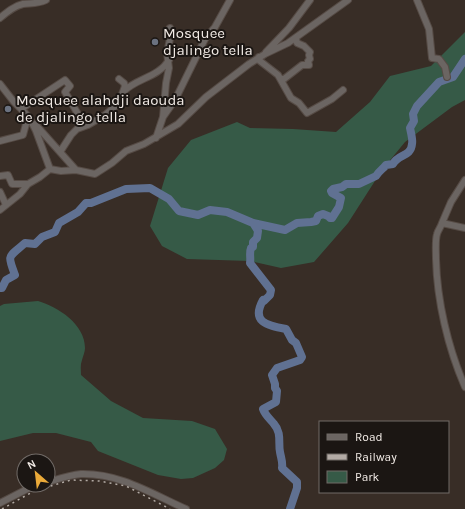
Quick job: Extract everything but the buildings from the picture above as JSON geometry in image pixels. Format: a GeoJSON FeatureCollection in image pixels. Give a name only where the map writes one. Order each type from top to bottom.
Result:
{"type":"FeatureCollection","features":[{"type":"Feature","properties":{"kind":"street"},"geometry":{"type":"LineString","coordinates":[[0,18],[22,4],[38,3],[46,0]]}},
{"type":"Feature","properties":{"kind":"street"},"geometry":{"type":"LineString","coordinates":[[163,117],[175,100],[205,40],[215,27],[230,0]]}},
{"type":"Feature","properties":{"kind":"street"},"geometry":{"type":"LineString","coordinates":[[265,54],[289,28],[310,0]]}},
{"type":"Feature","properties":{"kind":"street"},"geometry":{"type":"LineString","coordinates":[[50,168],[61,171],[76,170],[95,174],[112,163],[126,151],[156,138],[178,124],[206,97],[259,58],[288,44],[348,0]]}},
{"type":"Feature","properties":{"kind":"street"},"geometry":{"type":"LineString","coordinates":[[417,0],[429,29],[432,58],[439,58],[445,68],[447,77]]}},
{"type":"Feature","properties":{"kind":"street"},"geometry":{"type":"LineString","coordinates":[[156,138],[163,117],[168,60],[167,53],[171,34],[170,28]]}},
{"type":"Feature","properties":{"kind":"street"},"geometry":{"type":"LineString","coordinates":[[281,79],[284,79],[302,65],[308,66],[310,52],[304,46],[297,43],[296,38]]}},
{"type":"Feature","properties":{"kind":"street"},"geometry":{"type":"LineString","coordinates":[[259,58],[260,61],[281,79],[291,98],[299,103],[307,113],[332,99],[343,90]]}},
{"type":"Feature","properties":{"kind":"street"},"geometry":{"type":"LineString","coordinates":[[123,92],[128,87],[157,73],[166,65],[168,60]]}},
{"type":"Feature","properties":{"kind":"street"},"geometry":{"type":"LineString","coordinates":[[60,152],[74,131],[88,125],[116,107],[123,92],[124,83],[119,78]]}},
{"type":"Feature","properties":{"kind":"street"},"geometry":{"type":"LineString","coordinates":[[25,113],[65,80],[70,86],[65,92],[85,126]]}},
{"type":"Feature","properties":{"kind":"street"},"geometry":{"type":"LineString","coordinates":[[0,84],[14,102],[76,170]]}},
{"type":"Feature","properties":{"kind":"street"},"geometry":{"type":"LineString","coordinates":[[0,141],[23,135],[26,124],[25,113]]}},
{"type":"Feature","properties":{"kind":"street"},"geometry":{"type":"LineString","coordinates":[[25,113],[36,130],[50,168]]}},
{"type":"Feature","properties":{"kind":"street"},"geometry":{"type":"LineString","coordinates":[[0,210],[20,194],[28,184],[40,177],[50,168]]}},
{"type":"Feature","properties":{"kind":"street"},"geometry":{"type":"LineString","coordinates":[[0,176],[8,175],[12,184],[28,184]]}},
{"type":"Feature","properties":{"kind":"street"},"geometry":{"type":"LineString","coordinates":[[465,180],[451,202],[437,234],[437,279],[440,302],[453,353],[465,387]]}},
{"type":"Feature","properties":{"kind":"street"},"geometry":{"type":"LineString","coordinates":[[0,192],[6,205]]}},
{"type":"Feature","properties":{"kind":"street"},"geometry":{"type":"LineString","coordinates":[[442,223],[465,228]]}},
{"type":"Feature","properties":{"kind":"street"},"geometry":{"type":"LineString","coordinates":[[56,480],[81,474],[110,477],[134,484],[186,509]]}},
{"type":"Feature","properties":{"kind":"street"},"geometry":{"type":"LineString","coordinates":[[0,503],[19,493]]}},
{"type":"Feature","properties":{"kind":"green space"},"geometry":{"type":"Polygon","coordinates":[[[465,32],[465,100],[452,107],[405,142],[382,170],[348,223],[314,262],[281,268],[250,261],[187,259],[162,246],[150,226],[168,168],[191,140],[237,122],[250,128],[336,132],[370,102],[390,76],[431,66],[465,32]]]}},
{"type":"Feature","properties":{"kind":"green space"},"geometry":{"type":"Polygon","coordinates":[[[38,301],[62,312],[75,324],[84,339],[85,348],[81,364],[81,375],[111,401],[143,418],[192,421],[215,429],[227,449],[224,460],[215,468],[193,478],[181,479],[158,475],[98,451],[91,442],[56,433],[33,433],[0,441],[0,306],[4,304],[38,301]]]}},
{"type":"Feature","properties":{"kind":"waterway"},"geometry":{"type":"LineString","coordinates":[[0,288],[2,288],[6,280],[15,275],[10,260],[12,254],[25,243],[35,244],[42,237],[55,232],[59,223],[78,212],[86,203],[91,203],[126,189],[150,188],[169,199],[179,211],[198,215],[210,210],[227,212],[253,223],[285,230],[297,223],[316,221],[318,216],[323,214],[332,218],[339,207],[341,198],[331,191],[346,184],[359,184],[376,176],[386,165],[393,164],[398,158],[407,153],[411,148],[412,136],[410,128],[414,121],[413,114],[417,106],[439,82],[453,77],[465,59]]}},
{"type":"Feature","properties":{"kind":"waterway"},"geometry":{"type":"LineString","coordinates":[[253,223],[258,231],[257,238],[253,242],[253,247],[250,250],[250,263],[271,290],[270,295],[264,301],[263,300],[260,307],[260,318],[267,324],[286,329],[292,340],[296,343],[302,357],[300,360],[277,368],[272,375],[277,391],[276,402],[263,409],[278,431],[282,468],[297,482],[297,488],[290,509]]}},
{"type":"Feature","properties":{"kind":"railway"},"geometry":{"type":"LineString","coordinates":[[2,509],[34,491],[71,480],[99,481],[126,486],[170,509]]}},
{"type":"Feature","properties":{"kind":"place","name":"Mosquee djalingo tella"},"geometry":{"type":"Point","coordinates":[155,42]}},
{"type":"Feature","properties":{"kind":"place","name":"Mosquee alahdji daouda de djalingo tella"},"geometry":{"type":"Point","coordinates":[8,109]}}]}
